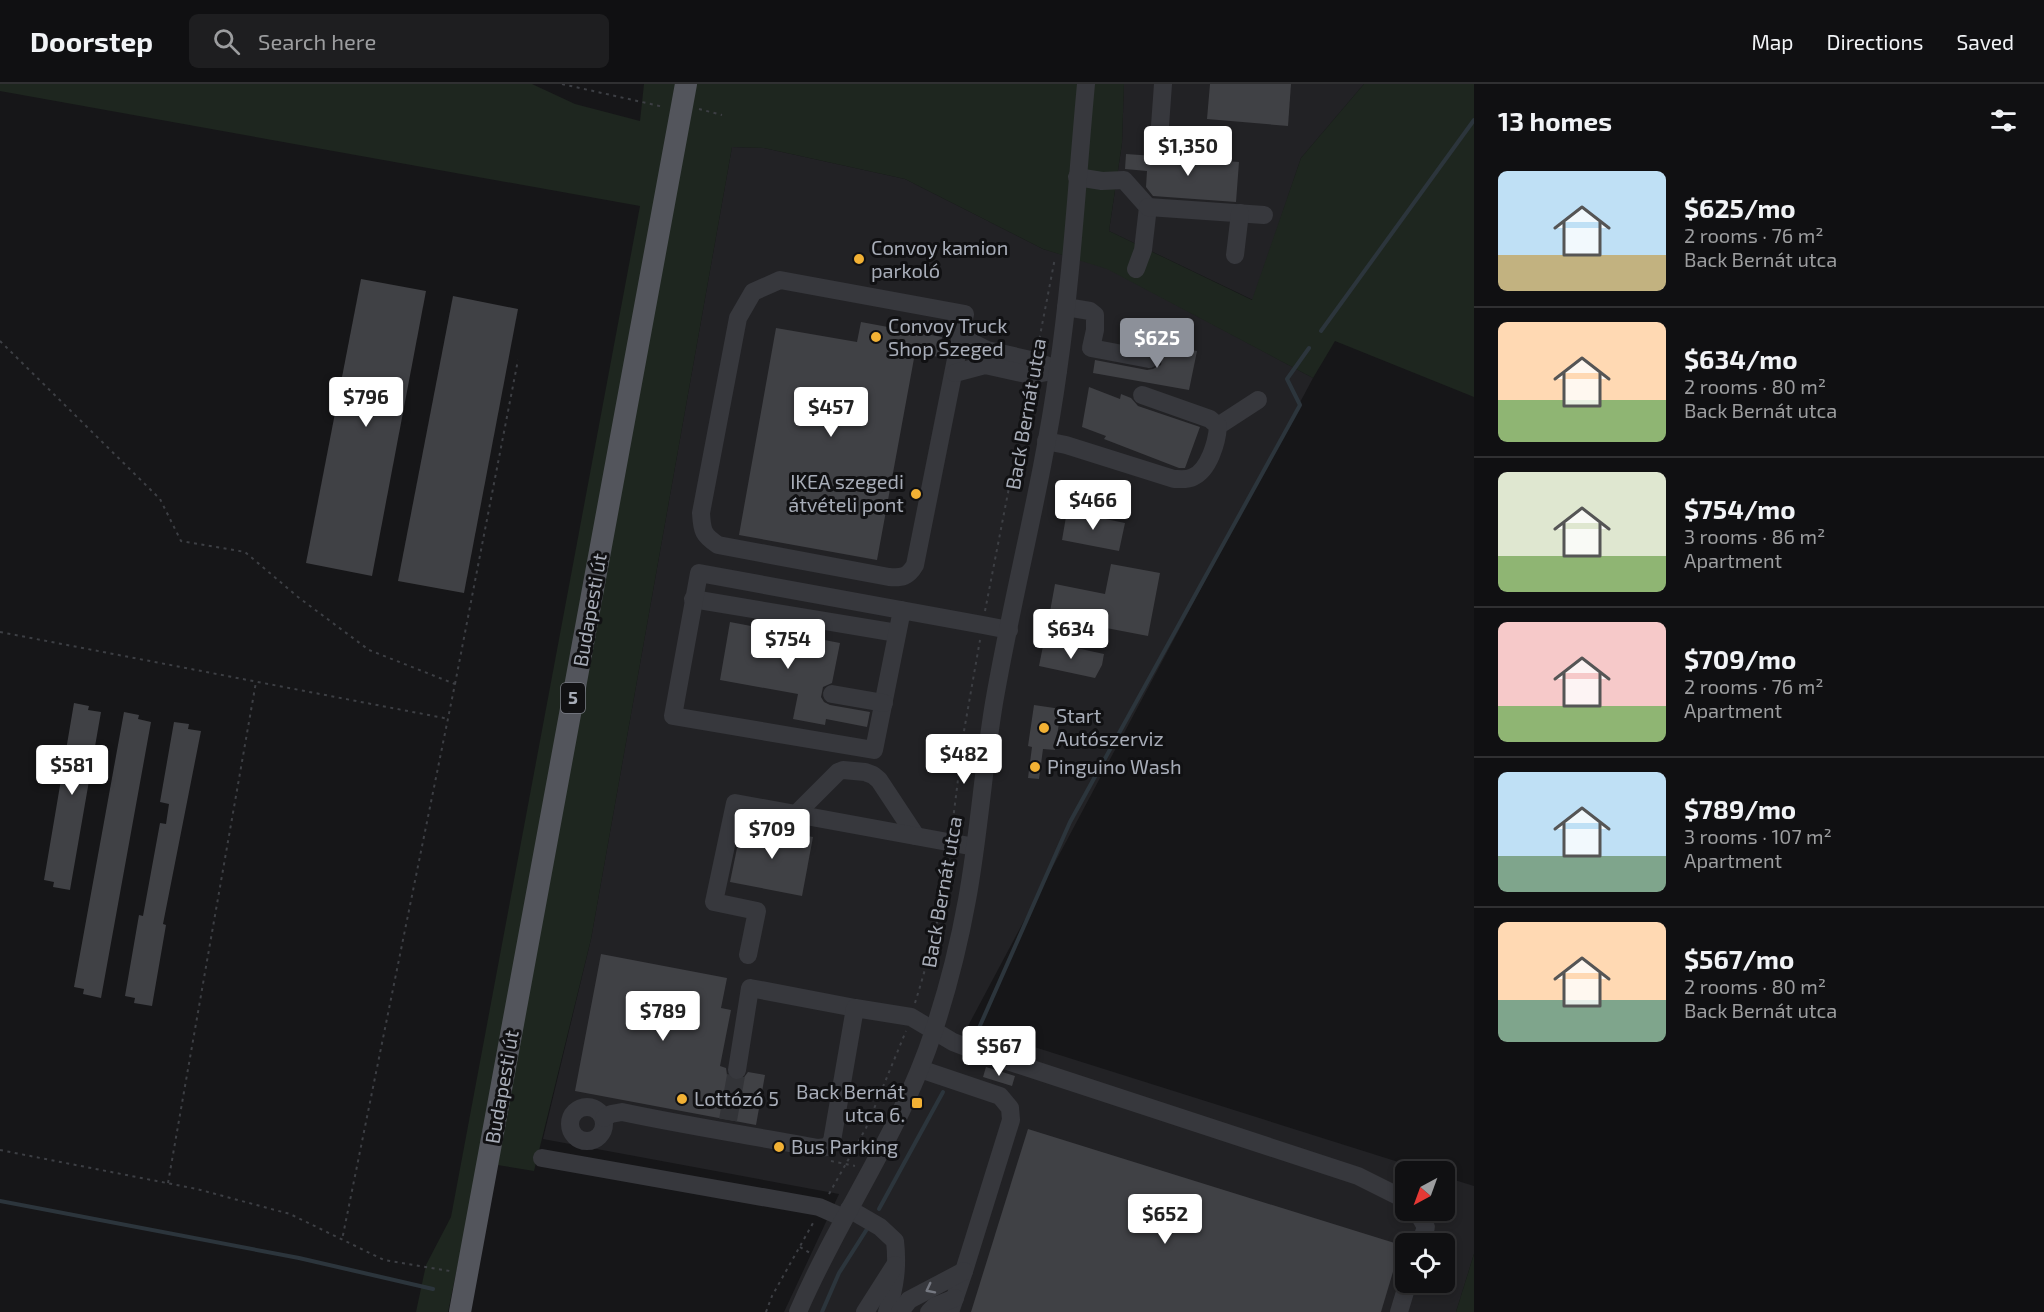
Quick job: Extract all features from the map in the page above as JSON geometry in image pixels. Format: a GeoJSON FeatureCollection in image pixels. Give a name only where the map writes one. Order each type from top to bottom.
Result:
{"type":"FeatureCollection","features":[{"type":"Feature","properties":{"kind":"main road","name":"Budapesti út"},"geometry":{"type":"LineString","coordinates":[[460,1312],[690,110],[686,84]]}},
{"type":"Feature","properties":{"kind":"street","name":"Back Bernát utca"},"geometry":{"type":"LineString","coordinates":[[798,1312],[819,1264],[896,1121],[920,1069],[934,1032],[957,950],[968,899],[987,743],[1058,370],[1074,239],[1086,84]]}},
{"type":"Feature","properties":{"kind":"street"},"geometry":{"type":"LineString","coordinates":[[1160,126],[1163,84]]}},
{"type":"Feature","properties":{"kind":"street"},"geometry":{"type":"LineString","coordinates":[[1077,177],[1102,181],[1124,180],[1148,207],[1264,215]]}},
{"type":"Feature","properties":{"kind":"street"},"geometry":{"type":"LineString","coordinates":[[1136,270],[1143,250],[1148,207]]}},
{"type":"Feature","properties":{"kind":"street"},"geometry":{"type":"LineString","coordinates":[[1235,255],[1240,213]]}},
{"type":"Feature","properties":{"kind":"street"},"geometry":{"type":"LineString","coordinates":[[780,280],[965,314],[961,337],[915,565],[910,574],[902,578],[889,577],[718,545],[709,539],[702,529],[701,513],[738,318],[753,292],[780,280]]}},
{"type":"Feature","properties":{"kind":"street"},"geometry":{"type":"LineString","coordinates":[[1066,307],[1090,311],[1095,315],[1095,330],[1091,348],[1149,359]]}},
{"type":"Feature","properties":{"kind":"street"},"geometry":{"type":"LineString","coordinates":[[961,337],[986,358],[1033,368],[1058,370]]}},
{"type":"Feature","properties":{"kind":"street"},"geometry":{"type":"LineString","coordinates":[[955,373],[986,358]]}},
{"type":"Feature","properties":{"kind":"street"},"geometry":{"type":"LineString","coordinates":[[1046,441],[1066,445],[1174,479],[1192,478],[1203,471],[1218,436],[1218,426],[1210,419],[1142,395]]}},
{"type":"Feature","properties":{"kind":"street"},"geometry":{"type":"LineString","coordinates":[[1218,426],[1258,399]]}},
{"type":"Feature","properties":{"kind":"street"},"geometry":{"type":"LineString","coordinates":[[902,610],[874,750],[674,716],[699,573],[902,610],[1009,630]]}},
{"type":"Feature","properties":{"kind":"street"},"geometry":{"type":"LineString","coordinates":[[693,599],[897,633]]}},
{"type":"Feature","properties":{"kind":"street"},"geometry":{"type":"LineString","coordinates":[[832,694],[884,703]]}},
{"type":"Feature","properties":{"kind":"street"},"geometry":{"type":"LineString","coordinates":[[796,814],[838,772],[843,770],[866,772],[879,780],[916,836]]}},
{"type":"Feature","properties":{"kind":"street"},"geometry":{"type":"LineString","coordinates":[[748,955],[757,911],[714,902],[735,803],[975,847]]}},
{"type":"Feature","properties":{"kind":"street"},"geometry":{"type":"LineString","coordinates":[[736,1070],[750,988],[910,1017],[934,1032],[974,1050],[1358,1176],[1395,1194]]}},
{"type":"Feature","properties":{"kind":"street"},"geometry":{"type":"LineString","coordinates":[[604,1118],[622,1112],[706,1130],[727,1125],[818,1148],[827,1147],[832,1141],[855,1008]]}},
{"type":"Feature","properties":{"kind":"street"},"geometry":{"type":"LineString","coordinates":[[920,1069],[1000,1096],[1010,1108],[1011,1120],[952,1305],[935,1306],[929,1312]]}},
{"type":"Feature","properties":{"kind":"street"},"geometry":{"type":"LineString","coordinates":[[542,1158],[822,1208],[846,1213],[880,1227],[895,1241],[897,1261],[895,1286],[887,1312]]}},
{"type":"Feature","properties":{"kind":"street"},"geometry":{"type":"LineString","coordinates":[[864,1312],[897,1261]]}},
{"type":"Feature","properties":{"kind":"street"},"geometry":{"type":"LineString","coordinates":[[900,1312],[909,1300],[964,1271]]}},
{"type":"Feature","properties":{"kind":"street"},"geometry":{"type":"LineString","coordinates":[[1399,1312],[1405,1293]]}},
{"type":"Feature","properties":{"kind":"path"},"geometry":{"type":"LineString","coordinates":[[561,84],[722,115]]}},
{"type":"Feature","properties":{"kind":"path"},"geometry":{"type":"LineString","coordinates":[[766,1312],[772,1296],[866,1128],[899,1052],[935,932],[944,892],[964,731],[1016,446],[1055,253]]}},
{"type":"Feature","properties":{"kind":"path"},"geometry":{"type":"LineString","coordinates":[[0,341],[160,498],[181,540],[245,552],[298,597],[369,650],[455,684]]}},
{"type":"Feature","properties":{"kind":"path"},"geometry":{"type":"LineString","coordinates":[[342,1240],[449,719],[518,360]]}},
{"type":"Feature","properties":{"kind":"path"},"geometry":{"type":"LineString","coordinates":[[0,632],[449,719]]}},
{"type":"Feature","properties":{"kind":"path"},"geometry":{"type":"LineString","coordinates":[[168,1183],[256,682]]}},
{"type":"Feature","properties":{"kind":"path"},"geometry":{"type":"LineString","coordinates":[[0,1150],[168,1183],[290,1214],[384,1260],[467,1275]]}},
{"type":"Feature","properties":{"kind":"path"},"geometry":{"type":"LineString","coordinates":[[800,1247],[814,1255]]}},
{"type":"Feature","properties":{"kind":"shaded area"},"geometry":{"type":"Polygon","coordinates":[[[0,84],[532,84],[575,104],[640,121],[644,84],[1124,84],[1122,143],[1109,231],[1252,300],[1301,158],[1364,84],[1474,84],[1474,397],[1335,341],[1313,378],[1107,269],[1043,249],[905,179],[764,148],[732,147],[591,939],[534,1171],[479,1162],[448,1312],[416,1312],[426,1265],[451,1217],[640,206],[0,91],[0,84]]]}},
{"type":"Feature","properties":{"kind":"shaded area"},"geometry":{"type":"Polygon","coordinates":[[[1124,84],[1364,84],[1301,158],[1253,300],[1109,231],[1122,143],[1124,84]]]}},
{"type":"Feature","properties":{"kind":"shaded area"},"geometry":{"type":"Polygon","coordinates":[[[732,147],[764,148],[905,179],[1043,249],[1107,268],[1313,378],[968,1026],[1395,1161],[1395,1221],[1455,1221],[1455,1180],[1474,1186],[1474,1254],[1456,1312],[784,1312],[839,1194],[543,1139],[591,939],[732,147]]]}},
{"type":"Feature","properties":{"kind":"shaded area"},"geometry":{"type":"Polygon","coordinates":[[[1474,1254],[1474,1312],[1456,1312],[1474,1254]]]}},
{"type":"Feature","properties":{"kind":"building"},"geometry":{"type":"Polygon","coordinates":[[[1210,84],[1291,84],[1288,126],[1207,119],[1210,84]]]}},
{"type":"Feature","properties":{"kind":"building"},"geometry":{"type":"Polygon","coordinates":[[[1126,154],[1239,162],[1236,202],[1153,196],[1146,187],[1147,171],[1125,169],[1126,154]]]}},
{"type":"Feature","properties":{"kind":"building"},"geometry":{"type":"Polygon","coordinates":[[[361,279],[426,291],[372,576],[306,563],[361,279]]]}},
{"type":"Feature","properties":{"kind":"building"},"geometry":{"type":"Polygon","coordinates":[[[453,296],[518,309],[464,593],[398,581],[453,296]]]}},
{"type":"Feature","properties":{"kind":"building"},"geometry":{"type":"Polygon","coordinates":[[[861,322],[942,337],[939,357],[915,353],[877,560],[739,535],[776,328],[857,342],[861,322]]]}},
{"type":"Feature","properties":{"kind":"building"},"geometry":{"type":"Polygon","coordinates":[[[1164,345],[1197,351],[1189,390],[1093,373],[1095,360],[1147,370],[1153,369],[1161,365],[1164,345]]]}},
{"type":"Feature","properties":{"kind":"building"},"geometry":{"type":"Polygon","coordinates":[[[1089,387],[1120,399],[1121,394],[1131,398],[1138,406],[1200,427],[1185,468],[1179,468],[1104,439],[1106,436],[1082,427],[1089,387]]]}},
{"type":"Feature","properties":{"kind":"building"},"geometry":{"type":"Polygon","coordinates":[[[1067,511],[1125,523],[1119,551],[1062,540],[1067,511]]]}},
{"type":"Feature","properties":{"kind":"building"},"geometry":{"type":"Polygon","coordinates":[[[1111,564],[1160,573],[1148,636],[1049,617],[1055,584],[1105,594],[1111,564]]]}},
{"type":"Feature","properties":{"kind":"building"},"geometry":{"type":"Polygon","coordinates":[[[730,622],[840,643],[832,683],[823,687],[821,697],[830,705],[870,712],[867,727],[826,719],[825,725],[793,719],[798,694],[720,680],[730,622]]]}},
{"type":"Feature","properties":{"kind":"building"},"geometry":{"type":"Polygon","coordinates":[[[1044,641],[1104,654],[1102,665],[1095,678],[1039,666],[1044,641]]]}},
{"type":"Feature","properties":{"kind":"building"},"geometry":{"type":"Polygon","coordinates":[[[74,703],[89,706],[88,710],[101,712],[70,890],[53,887],[54,882],[44,880],[74,703]]]}},
{"type":"Feature","properties":{"kind":"building","name":"Start Autószerviz"},"geometry":{"type":"Polygon","coordinates":[[[1034,705],[1061,709],[1055,750],[1043,749],[1039,779],[1028,778],[1032,747],[1028,746],[1034,705]]]}},
{"type":"Feature","properties":{"kind":"building"},"geometry":{"type":"Polygon","coordinates":[[[124,712],[139,715],[138,719],[151,722],[101,998],[83,994],[84,989],[74,987],[124,712]]]}},
{"type":"Feature","properties":{"kind":"building"},"geometry":{"type":"Polygon","coordinates":[[[174,722],[189,724],[188,729],[201,731],[163,924],[166,925],[152,1006],[134,1003],[135,998],[125,996],[139,915],[143,916],[160,823],[166,824],[169,804],[160,802],[174,722]]]}},
{"type":"Feature","properties":{"kind":"building"},"geometry":{"type":"Polygon","coordinates":[[[742,824],[813,837],[802,896],[730,882],[742,824]]]}},
{"type":"Feature","properties":{"kind":"building"},"geometry":{"type":"Polygon","coordinates":[[[601,954],[727,978],[721,1008],[731,1010],[720,1066],[726,1068],[727,1075],[735,1081],[742,1080],[748,1072],[765,1075],[756,1125],[575,1091],[601,954]]]}},
{"type":"Feature","properties":{"kind":"building"},"geometry":{"type":"Polygon","coordinates":[[[986,1067],[1015,1076],[1012,1086],[983,1077],[986,1067]]]}},
{"type":"Feature","properties":{"kind":"building"},"geometry":{"type":"Polygon","coordinates":[[[1028,1129],[1395,1243],[1395,1265],[1381,1312],[971,1312],[1028,1129]]]}},
{"type":"Feature","properties":{"kind":"waterway"},"geometry":{"type":"LineString","coordinates":[[1321,331],[1474,120]]}},
{"type":"Feature","properties":{"kind":"waterway"},"geometry":{"type":"LineString","coordinates":[[975,1037],[1070,822],[1300,405],[1287,379],[1309,348]]}},
{"type":"Feature","properties":{"kind":"waterway"},"geometry":{"type":"LineString","coordinates":[[879,1209],[943,1092]]}},
{"type":"Feature","properties":{"kind":"waterway"},"geometry":{"type":"LineString","coordinates":[[0,1201],[299,1258],[433,1289]]}},
{"type":"Feature","properties":{"kind":"waterway"},"geometry":{"type":"LineString","coordinates":[[822,1312],[839,1273],[867,1229]]}},
{"type":"Feature","properties":{"kind":"tunnel"},"geometry":{"type":"LineString","coordinates":[[728,1120],[737,1070]]}},
{"type":"Feature","properties":{"kind":"place","name":"Convoy kamion parkoló"},"geometry":{"type":"Point","coordinates":[859,259]}},
{"type":"Feature","properties":{"kind":"place","name":"Convoy Truck Shop Szeged"},"geometry":{"type":"Point","coordinates":[876,337]}},
{"type":"Feature","properties":{"kind":"place","name":"IKEA szegedi átvételi pont"},"geometry":{"type":"Point","coordinates":[916,494]}},
{"type":"Feature","properties":{"kind":"place","name":"Start Autószerviz"},"geometry":{"type":"Point","coordinates":[1044,728]}},
{"type":"Feature","properties":{"kind":"place","name":"Pinguino Wash"},"geometry":{"type":"Point","coordinates":[1035,767]}},
{"type":"Feature","properties":{"kind":"place","name":"Lottózó 5"},"geometry":{"type":"Point","coordinates":[682,1099]}},
{"type":"Feature","properties":{"kind":"place","name":"Back Bernát utca 6."},"geometry":{"type":"Point","coordinates":[917,1103]}},
{"type":"Feature","properties":{"kind":"place","name":"Bus Parking"},"geometry":{"type":"Point","coordinates":[779,1147]}}]}
